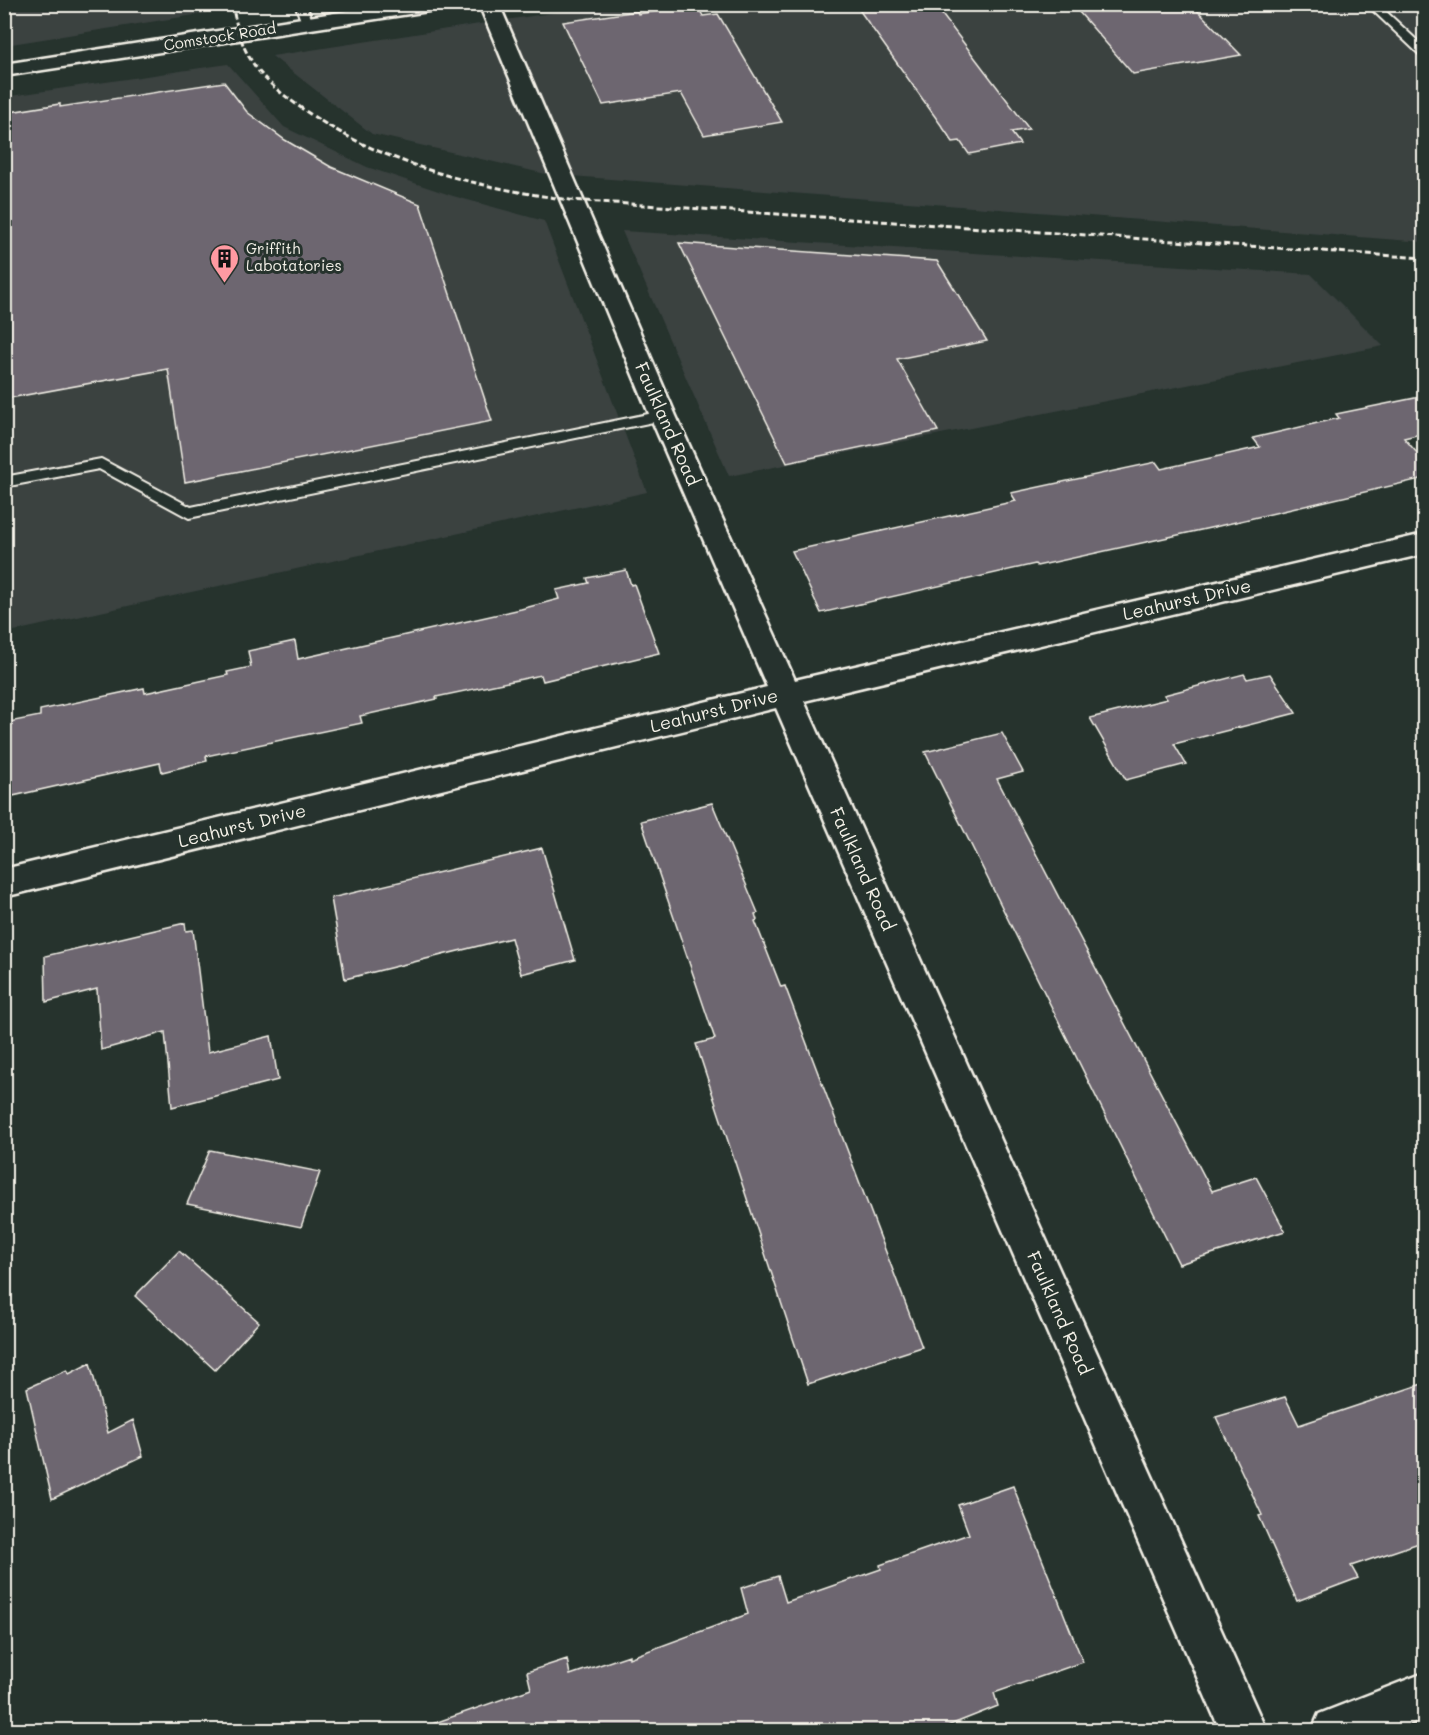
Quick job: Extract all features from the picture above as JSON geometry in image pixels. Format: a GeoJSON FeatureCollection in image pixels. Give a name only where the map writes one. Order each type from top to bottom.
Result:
{"type":"FeatureCollection","features":[{"type":"Feature","properties":{"kind":"street","name":"Comstock Road"},"geometry":{"type":"LineString","coordinates":[[4,70],[435,4]]}},
{"type":"Feature","properties":{"kind":"street","name":"Faulkland Road"},"geometry":{"type":"LineString","coordinates":[[489,4],[663,416],[1243,1731]]}},
{"type":"Feature","properties":{"kind":"street","name":"Leahurst Drive"},"geometry":{"type":"LineString","coordinates":[[4,883],[785,694],[1425,543]]}},
{"type":"Feature","properties":{"kind":"street"},"geometry":{"type":"LineString","coordinates":[[1335,1731],[1425,1696]]}},
{"type":"Feature","properties":{"kind":"lane"},"geometry":{"type":"LineString","coordinates":[[300,4],[307,24]]}},
{"type":"Feature","properties":{"kind":"lane"},"geometry":{"type":"LineString","coordinates":[[1371,4],[1425,53]]}},
{"type":"Feature","properties":{"kind":"lane"},"geometry":{"type":"LineString","coordinates":[[4,482],[101,464],[189,513],[663,416]]}},
{"type":"Feature","properties":{"kind":"shaded area"},"geometry":{"type":"Polygon","coordinates":[[[5,5],[205,5],[207,13],[5,45],[5,5]]]}},
{"type":"Feature","properties":{"kind":"shaded area"},"geometry":{"type":"Polygon","coordinates":[[[604,5],[1424,5],[1424,242],[546,174],[372,134],[272,56],[604,5]]]}},
{"type":"Feature","properties":{"kind":"shaded area"},"geometry":{"type":"Polygon","coordinates":[[[228,64],[284,127],[367,167],[453,196],[544,221],[647,492],[5,633],[4,97],[228,64]]]}},
{"type":"Feature","properties":{"kind":"shaded area"},"geometry":{"type":"Polygon","coordinates":[[[622,231],[1311,274],[1383,346],[729,476],[622,231]]]}},
{"type":"Feature","properties":{"kind":"building"},"geometry":{"type":"Polygon","coordinates":[[[855,4],[934,4],[1029,129],[1011,132],[1020,144],[969,154],[960,141],[953,142],[855,4]]]}},
{"type":"Feature","properties":{"kind":"building"},"geometry":{"type":"Polygon","coordinates":[[[1072,4],[1191,4],[1241,55],[1133,74],[1072,4]]]}},
{"type":"Feature","properties":{"kind":"building"},"geometry":{"type":"Polygon","coordinates":[[[697,5],[703,16],[718,14],[782,122],[704,135],[681,93],[603,105],[563,22],[697,5]]]}},
{"type":"Feature","properties":{"kind":"building","name":"Griffith Labotatories"},"geometry":{"type":"Polygon","coordinates":[[[224,82],[247,112],[285,140],[331,167],[420,204],[492,421],[185,482],[168,369],[4,399],[4,113],[60,104],[60,107],[224,82]]]}},
{"type":"Feature","properties":{"kind":"building"},"geometry":{"type":"Polygon","coordinates":[[[679,243],[937,261],[987,341],[897,359],[938,431],[787,463],[679,243]]]}},
{"type":"Feature","properties":{"kind":"building"},"geometry":{"type":"Polygon","coordinates":[[[1425,396],[1425,433],[1404,438],[1425,462],[1425,478],[1210,528],[1037,566],[1035,564],[821,613],[792,551],[1016,501],[1011,493],[1156,462],[1161,469],[1260,447],[1253,438],[1339,418],[1336,414],[1425,396]]]}},
{"type":"Feature","properties":{"kind":"building"},"geometry":{"type":"Polygon","coordinates":[[[626,570],[631,585],[634,584],[659,653],[543,681],[541,675],[436,697],[437,699],[360,716],[362,723],[206,756],[207,761],[162,772],[160,763],[4,798],[4,723],[40,716],[40,710],[144,688],[145,693],[228,675],[227,672],[251,667],[248,651],[295,641],[298,659],[521,609],[559,599],[556,590],[589,583],[587,578],[626,570]]]}},
{"type":"Feature","properties":{"kind":"building"},"geometry":{"type":"Polygon","coordinates":[[[1244,674],[1247,679],[1270,674],[1296,713],[1174,744],[1186,764],[1126,780],[1090,718],[1167,699],[1164,695],[1244,674]]]}},
{"type":"Feature","properties":{"kind":"building"},"geometry":{"type":"Polygon","coordinates":[[[1002,733],[1023,772],[997,779],[1212,1191],[1256,1177],[1285,1231],[1179,1264],[925,752],[1002,733]]]}},
{"type":"Feature","properties":{"kind":"building"},"geometry":{"type":"Polygon","coordinates":[[[712,803],[758,913],[755,914],[757,920],[755,921],[781,987],[785,986],[922,1347],[808,1384],[696,1044],[715,1039],[641,821],[712,803]]]}},
{"type":"Feature","properties":{"kind":"building"},"geometry":{"type":"Polygon","coordinates":[[[542,848],[575,960],[521,974],[511,938],[345,979],[331,898],[542,848]]]}},
{"type":"Feature","properties":{"kind":"building"},"geometry":{"type":"Polygon","coordinates":[[[185,923],[186,931],[193,930],[208,1052],[271,1036],[278,1080],[172,1107],[165,1032],[101,1050],[97,989],[46,1002],[45,956],[185,923]]]}},
{"type":"Feature","properties":{"kind":"building"},"geometry":{"type":"Polygon","coordinates":[[[210,1150],[320,1172],[301,1227],[187,1204],[210,1150]]]}},
{"type":"Feature","properties":{"kind":"building"},"geometry":{"type":"Polygon","coordinates":[[[179,1251],[259,1322],[215,1370],[135,1296],[179,1251]]]}},
{"type":"Feature","properties":{"kind":"building"},"geometry":{"type":"Polygon","coordinates":[[[90,1363],[108,1433],[133,1420],[143,1456],[52,1499],[27,1388],[67,1370],[69,1374],[90,1363]]]}},
{"type":"Feature","properties":{"kind":"building"},"geometry":{"type":"Polygon","coordinates":[[[1425,1383],[1425,1541],[1351,1566],[1358,1578],[1297,1601],[1259,1516],[1262,1515],[1216,1417],[1285,1397],[1299,1425],[1425,1383]]]}},
{"type":"Feature","properties":{"kind":"building"},"geometry":{"type":"Polygon","coordinates":[[[1013,1486],[1083,1662],[994,1693],[998,1706],[935,1731],[430,1731],[429,1725],[531,1689],[527,1672],[567,1659],[570,1675],[629,1655],[629,1658],[748,1614],[741,1588],[778,1576],[786,1602],[881,1569],[880,1565],[969,1534],[958,1505],[1013,1486]]]}},
{"type":"Feature","properties":{"kind":"railway"},"geometry":{"type":"LineString","coordinates":[[232,4],[241,40],[256,68],[275,88],[304,110],[335,129],[398,159],[431,171],[500,188],[570,200],[1424,258]]}},
{"type":"Feature","properties":{"kind":"place","name":"Griffith Labotatories"},"geometry":{"type":"Point","coordinates":[225,284]}}]}
